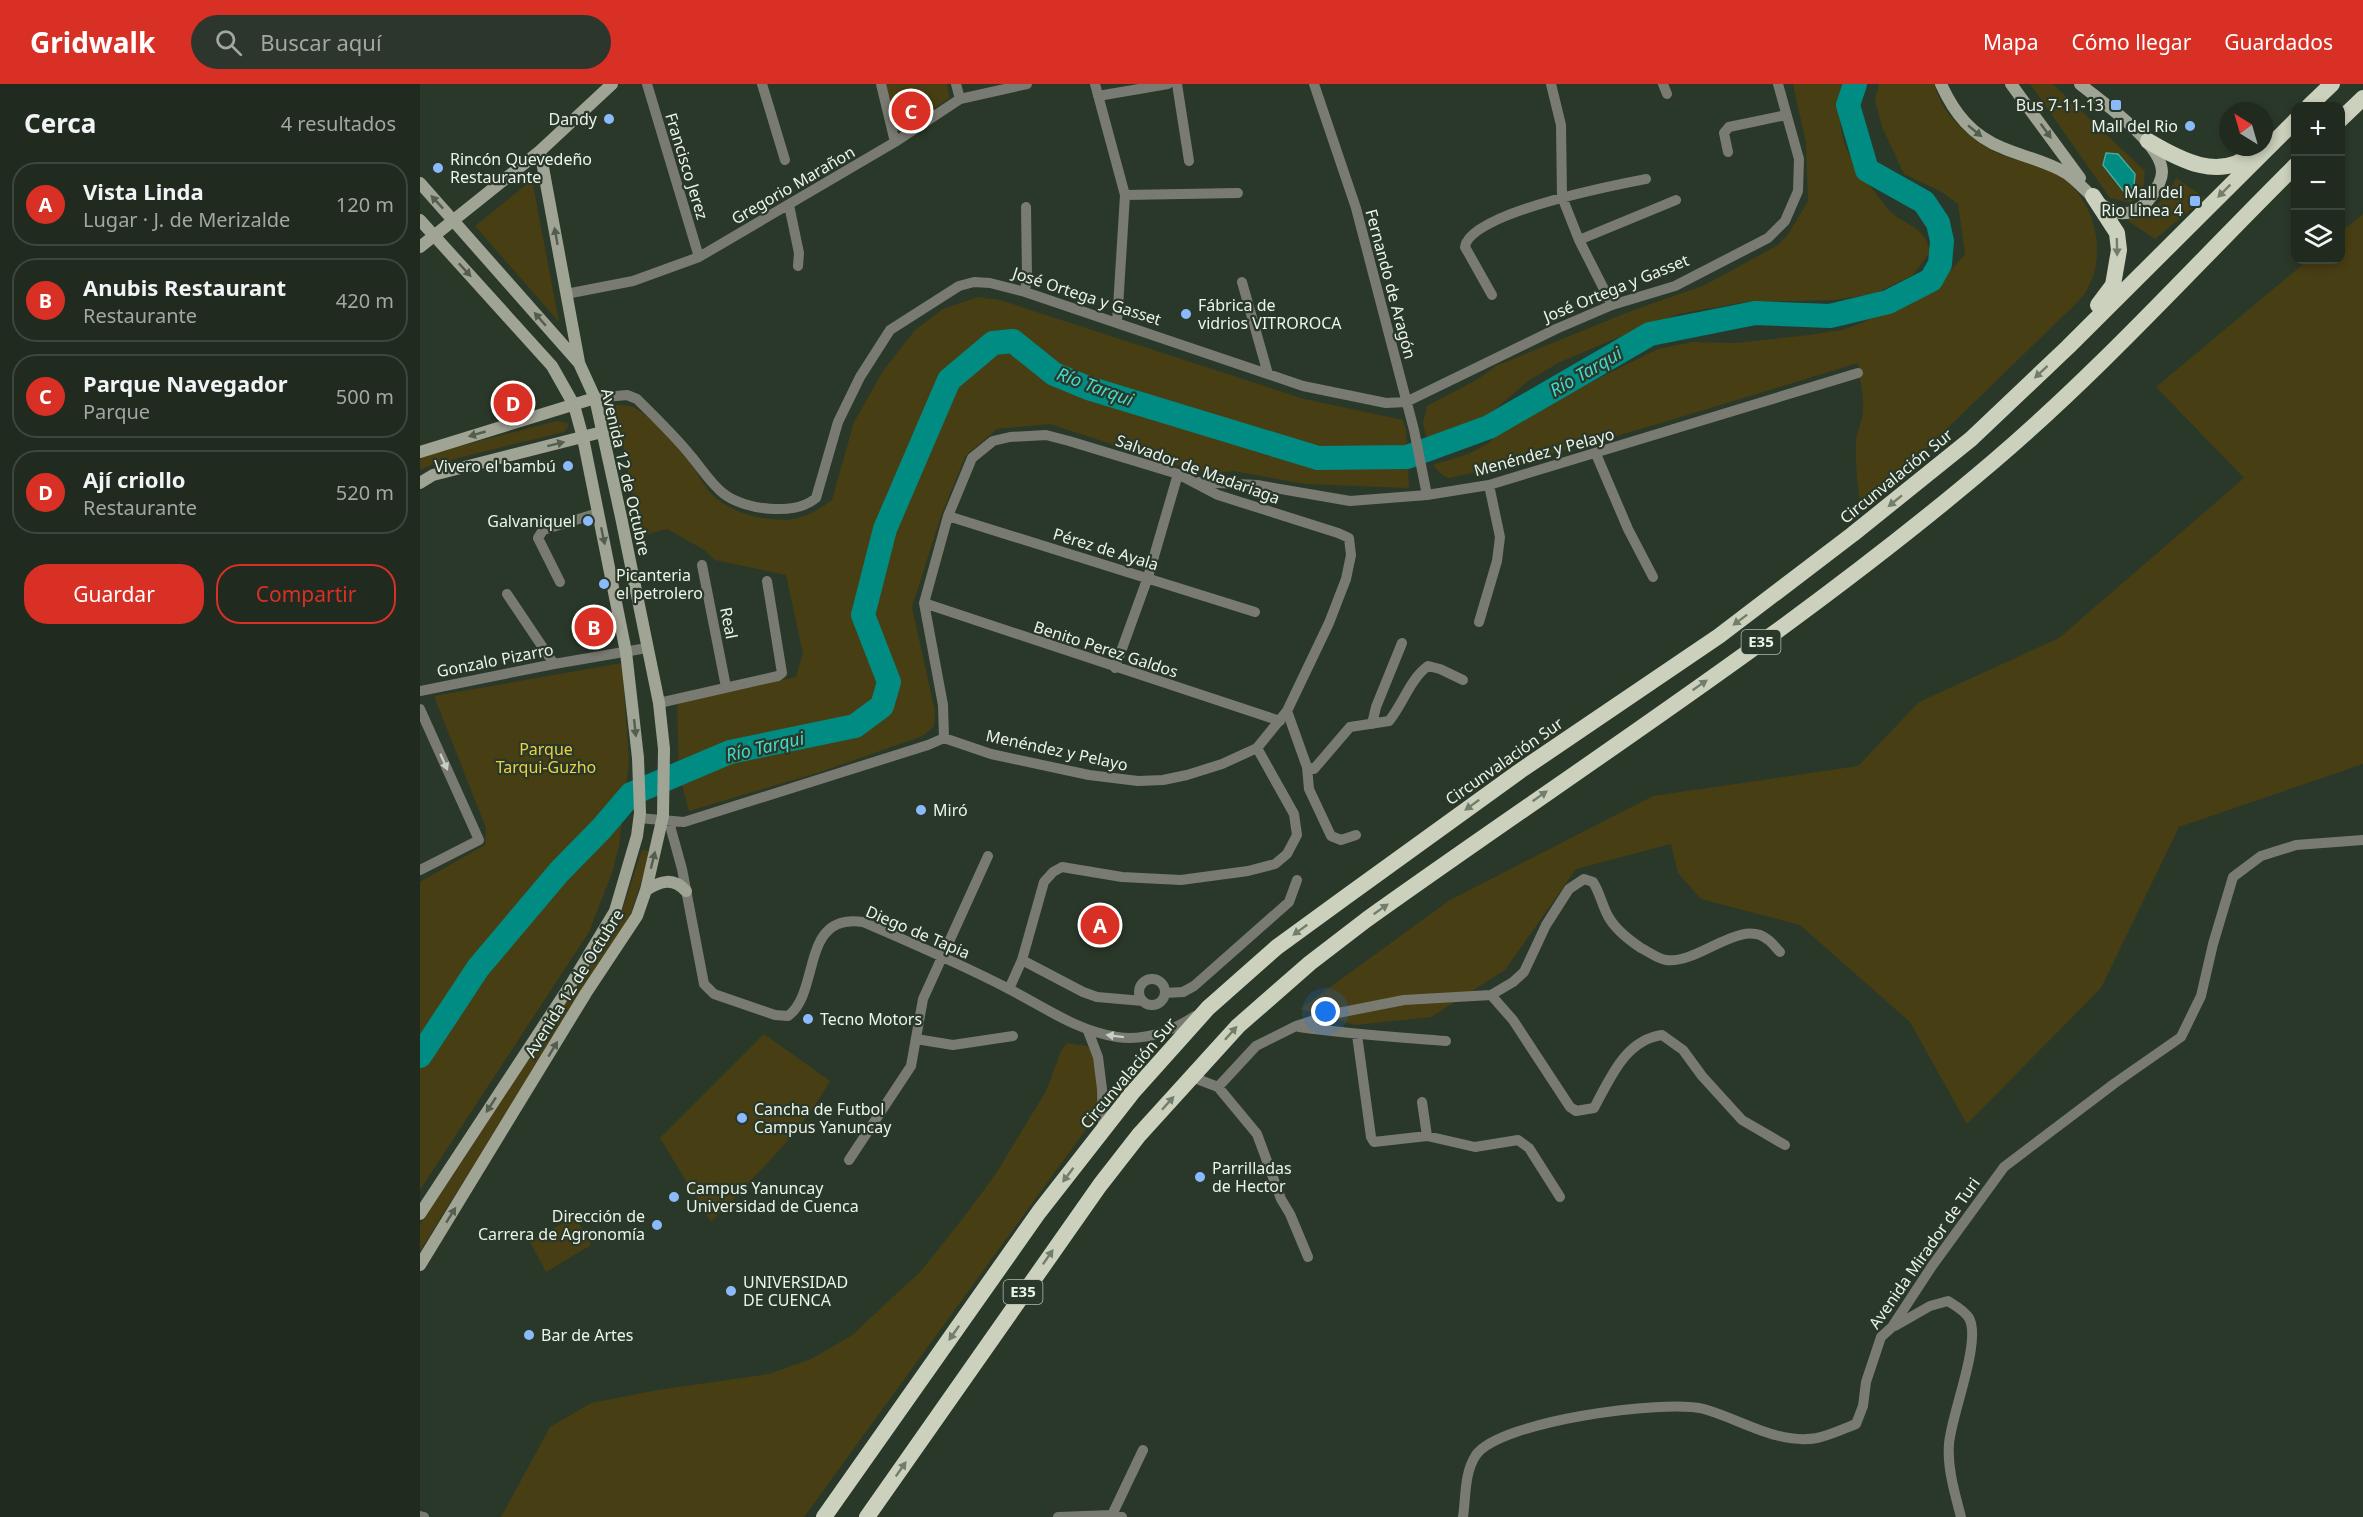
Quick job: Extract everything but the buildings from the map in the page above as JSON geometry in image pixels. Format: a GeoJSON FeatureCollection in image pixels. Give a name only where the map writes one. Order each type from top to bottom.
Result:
{"type":"FeatureCollection","features":[{"type":"Feature","properties":{"kind":"highway"},"geometry":{"type":"LineString","coordinates":[[2313,102],[2332,84]]}},
{"type":"Feature","properties":{"kind":"highway"},"geometry":{"type":"LineString","coordinates":[[2345,115],[2363,98]]}},
{"type":"Feature","properties":{"kind":"highway"},"geometry":{"type":"LineString","coordinates":[[2273,137],[2291,123]]}},
{"type":"Feature","properties":{"kind":"highway","name":"Circunvalación Sur"},"geometry":{"type":"LineString","coordinates":[[824,1517],[1039,1212],[1132,1093],[1208,1008],[1277,947],[1520,771],[1719,636],[1853,534],[1971,439],[2068,347],[2291,124]]}},
{"type":"Feature","properties":{"kind":"highway"},"geometry":{"type":"LineString","coordinates":[[2148,141],[2185,162],[2214,167],[2238,163],[2248,156]]}},
{"type":"Feature","properties":{"kind":"highway","name":"E35"},"geometry":{"type":"LineString","coordinates":[[867,1517],[1100,1185],[1139,1135],[1238,1026],[1310,963],[1366,920],[1753,648],[1874,558],[1994,460],[2132,332],[2291,169]]}},
{"type":"Feature","properties":{"kind":"highway"},"geometry":{"type":"LineString","coordinates":[[2068,347],[2113,285],[2119,250],[2117,233],[2092,196]]}},
{"type":"Feature","properties":{"kind":"main road"},"geometry":{"type":"LineString","coordinates":[[1941,84],[1958,116],[1973,131],[2003,148],[2052,164],[2069,175],[2111,211],[2124,214],[2138,209],[2149,201],[2158,187],[2162,173],[2159,156],[2148,141],[2080,84]]}},
{"type":"Feature","properties":{"kind":"main road"},"geometry":{"type":"LineString","coordinates":[[2011,84],[2092,196]]}},
{"type":"Feature","properties":{"kind":"main road"},"geometry":{"type":"LineString","coordinates":[[420,247],[540,151],[605,87]]}},
{"type":"Feature","properties":{"kind":"main road"},"geometry":{"type":"LineString","coordinates":[[540,151],[579,363]]}},
{"type":"Feature","properties":{"kind":"main road","name":"Avenida 12 de Octubre"},"geometry":{"type":"LineString","coordinates":[[420,183],[579,363],[595,398],[659,703],[664,749],[665,820],[646,890],[636,916],[586,993],[420,1265]]}},
{"type":"Feature","properties":{"kind":"main road","name":"Avenida 12 de Octubre"},"geometry":{"type":"LineString","coordinates":[[420,220],[552,366],[574,405],[583,438],[626,652],[638,758],[640,816],[637,836],[615,911],[571,984],[420,1214]]}},
{"type":"Feature","properties":{"kind":"main road","name":"José Ortega y Gasset"},"geometry":{"type":"LineString","coordinates":[[420,452],[595,398]]}},
{"type":"Feature","properties":{"kind":"main road"},"geometry":{"type":"LineString","coordinates":[[420,483],[433,475],[602,432]]}},
{"type":"Feature","properties":{"kind":"main road"},"geometry":{"type":"LineString","coordinates":[[646,890],[657,883],[669,880],[678,883],[686,891]]}},
{"type":"Feature","properties":{"kind":"street","name":"Francisco Jerez"},"geometry":{"type":"LineString","coordinates":[[647,84],[699,257]]}},
{"type":"Feature","properties":{"kind":"street"},"geometry":{"type":"LineString","coordinates":[[762,84],[785,160]]}},
{"type":"Feature","properties":{"kind":"street"},"geometry":{"type":"LineString","coordinates":[[881,84],[895,142]]}},
{"type":"Feature","properties":{"kind":"street"},"geometry":{"type":"LineString","coordinates":[[956,84],[960,99]]}},
{"type":"Feature","properties":{"kind":"street","name":"Gregorio Marañon"},"geometry":{"type":"LineString","coordinates":[[566,294],[633,281],[699,257],[895,142],[960,99],[1027,84]]}},
{"type":"Feature","properties":{"kind":"street"},"geometry":{"type":"LineString","coordinates":[[1095,84],[1125,195],[1117,323]]}},
{"type":"Feature","properties":{"kind":"street"},"geometry":{"type":"LineString","coordinates":[[1098,96],[1168,84]]}},
{"type":"Feature","properties":{"kind":"street"},"geometry":{"type":"LineString","coordinates":[[1177,84],[1189,161]]}},
{"type":"Feature","properties":{"kind":"street","name":"Fernando de Aragón"},"geometry":{"type":"LineString","coordinates":[[1314,84],[1356,208],[1414,430],[1426,489]]}},
{"type":"Feature","properties":{"kind":"street"},"geometry":{"type":"LineString","coordinates":[[1551,84],[1561,125],[1562,196],[1579,240],[1612,305]]}},
{"type":"Feature","properties":{"kind":"street","name":"José Ortega y Gasset"},"geometry":{"type":"LineString","coordinates":[[595,398],[627,395],[637,399],[689,454],[719,490],[732,499],[749,505],[777,509],[801,506],[816,498],[838,422],[860,377],[890,330],[959,286],[974,282],[990,283],[1025,292],[1303,386],[1386,404],[1406,402],[1556,329],[1612,305],[1674,286],[1768,238],[1785,221],[1798,191],[1799,159],[1778,84]]}},
{"type":"Feature","properties":{"kind":"street"},"geometry":{"type":"LineString","coordinates":[[1728,152],[1724,133],[1729,127],[1786,115]]}},
{"type":"Feature","properties":{"kind":"street"},"geometry":{"type":"LineString","coordinates":[[1492,295],[1466,247],[1466,242],[1488,224],[1562,196],[1646,178]]}},
{"type":"Feature","properties":{"kind":"street"},"geometry":{"type":"LineString","coordinates":[[1125,195],[1238,193]]}},
{"type":"Feature","properties":{"kind":"street"},"geometry":{"type":"LineString","coordinates":[[1579,240],[1676,200]]}},
{"type":"Feature","properties":{"kind":"street"},"geometry":{"type":"LineString","coordinates":[[789,205],[799,253],[798,266]]}},
{"type":"Feature","properties":{"kind":"street"},"geometry":{"type":"LineString","coordinates":[[1025,292],[1027,276],[1026,207]]}},
{"type":"Feature","properties":{"kind":"street"},"geometry":{"type":"LineString","coordinates":[[1242,282],[1268,374]]}},
{"type":"Feature","properties":{"kind":"street","name":"Menéndez y Pelayo"},"geometry":{"type":"LineString","coordinates":[[1192,482],[1257,486],[1350,501],[1426,489],[1489,485],[1858,373]]}},
{"type":"Feature","properties":{"kind":"street","name":"Salvador de Madariaga"},"geometry":{"type":"LineString","coordinates":[[944,738],[943,705],[924,603],[948,516],[972,458],[986,446],[1001,438],[1046,435],[1178,474],[1218,495],[1349,538]]}},
{"type":"Feature","properties":{"kind":"street"},"geometry":{"type":"LineString","coordinates":[[1596,454],[1628,530],[1653,577]]}},
{"type":"Feature","properties":{"kind":"street"},"geometry":{"type":"LineString","coordinates":[[1115,668],[1148,577],[1178,474]]}},
{"type":"Feature","properties":{"kind":"street"},"geometry":{"type":"LineString","coordinates":[[1479,622],[1497,561],[1500,537],[1489,485]]}},
{"type":"Feature","properties":{"kind":"street"},"geometry":{"type":"LineString","coordinates":[[560,582],[538,538],[539,533],[598,513]]}},
{"type":"Feature","properties":{"kind":"street","name":"Pérez de Ayala"},"geometry":{"type":"LineString","coordinates":[[948,516],[1255,612]]}},
{"type":"Feature","properties":{"kind":"street","name":"Menéndez y Pelayo"},"geometry":{"type":"LineString","coordinates":[[944,738],[991,754],[1099,777],[1138,781],[1163,780],[1187,775],[1222,764],[1257,748],[1287,711],[1329,623],[1346,579],[1351,555],[1349,538]]}},
{"type":"Feature","properties":{"kind":"street","name":"Real"},"geometry":{"type":"LineString","coordinates":[[702,566],[726,687]]}},
{"type":"Feature","properties":{"kind":"street"},"geometry":{"type":"LineString","coordinates":[[659,703],[778,676],[782,673],[767,582]]}},
{"type":"Feature","properties":{"kind":"street"},"geometry":{"type":"LineString","coordinates":[[507,594],[554,663]]}},
{"type":"Feature","properties":{"kind":"street","name":"Benito Perez Galdos"},"geometry":{"type":"LineString","coordinates":[[924,603],[1280,721]]}},
{"type":"Feature","properties":{"kind":"street"},"geometry":{"type":"LineString","coordinates":[[1372,724],[1376,707],[1402,643]]}},
{"type":"Feature","properties":{"kind":"street","name":"Gonzalo Pizarro"},"geometry":{"type":"LineString","coordinates":[[420,691],[554,663],[647,648]]}},
{"type":"Feature","properties":{"kind":"street"},"geometry":{"type":"LineString","coordinates":[[1307,766],[1314,769],[1350,727],[1389,721],[1400,707],[1420,671],[1428,666],[1463,680]]}},
{"type":"Feature","properties":{"kind":"street"},"geometry":{"type":"LineString","coordinates":[[420,709],[479,840],[420,870]]}},
{"type":"Feature","properties":{"kind":"street"},"geometry":{"type":"LineString","coordinates":[[1287,711],[1307,766],[1309,789],[1331,836],[1341,840],[1356,835]]}},
{"type":"Feature","properties":{"kind":"street"},"geometry":{"type":"LineString","coordinates":[[640,816],[684,822],[944,738]]}},
{"type":"Feature","properties":{"kind":"street"},"geometry":{"type":"LineString","coordinates":[[1009,989],[1022,960],[1044,882],[1053,872],[1062,867],[1122,877],[1181,880],[1248,871],[1275,864],[1287,854],[1297,835],[1294,814],[1257,748]]}},
{"type":"Feature","properties":{"kind":"street","name":"Diego de Tapia"},"geometry":{"type":"LineString","coordinates":[[665,820],[686,891],[704,984],[712,999],[775,1015],[788,1016],[797,1007],[822,938],[838,922],[848,920],[862,922],[943,956],[1088,1031],[1120,1037],[1153,1036],[1184,1023],[1208,1008]]}},
{"type":"Feature","properties":{"kind":"street","name":"Avenida Mirador de Turi"},"geometry":{"type":"LineString","coordinates":[[1463,1517],[1466,1483],[1476,1456],[1487,1444],[1516,1432],[1562,1420],[1657,1406],[1704,1409],[1784,1437],[1800,1439],[1831,1434],[1856,1424],[1863,1406],[1866,1382],[1881,1337],[1892,1327],[1932,1266],[2004,1167],[2115,1083],[2181,1037],[2200,996],[2232,877],[2261,856],[2296,845],[2363,840]]}},
{"type":"Feature","properties":{"kind":"street"},"geometry":{"type":"LineString","coordinates":[[849,1160],[912,1066],[923,999],[988,856]]}},
{"type":"Feature","properties":{"kind":"street"},"geometry":{"type":"LineString","coordinates":[[1218,1087],[1256,1047],[1296,1026],[1333,1014],[1404,1000],[1491,994],[1524,972],[1546,925],[1569,889],[1584,879],[1593,882],[1602,895],[1608,916],[1627,939],[1664,960],[1678,961],[1724,940],[1750,933],[1766,937],[1780,952]]}},
{"type":"Feature","properties":{"kind":"street"},"geometry":{"type":"LineString","coordinates":[[1165,993],[1183,992],[1194,986],[1289,902],[1297,880]]}},
{"type":"Feature","properties":{"kind":"street"},"geometry":{"type":"LineString","coordinates":[[1022,960],[1097,997],[1156,1004],[1161,1002],[1165,993],[1162,984],[1153,980],[1144,983],[1140,992],[1143,1001]]}},
{"type":"Feature","properties":{"kind":"street"},"geometry":{"type":"LineString","coordinates":[[1491,994],[1513,1020],[1570,1107],[1576,1111],[1594,1108],[1619,1063],[1637,1044],[1648,1037],[1662,1035],[1683,1050],[1702,1076],[1742,1120],[1785,1145]]}},
{"type":"Feature","properties":{"kind":"street"},"geometry":{"type":"LineString","coordinates":[[1296,1026],[1357,1035],[1405,1036],[1446,1041]]}},
{"type":"Feature","properties":{"kind":"street"},"geometry":{"type":"LineString","coordinates":[[1088,1031],[1098,1057],[1103,1129]]}},
{"type":"Feature","properties":{"kind":"street"},"geometry":{"type":"LineString","coordinates":[[1357,1035],[1371,1137],[1374,1142],[1427,1136],[1475,1147],[1518,1140],[1529,1148],[1560,1197]]}},
{"type":"Feature","properties":{"kind":"street"},"geometry":{"type":"LineString","coordinates":[[916,1039],[953,1045],[1012,1036]]}},
{"type":"Feature","properties":{"kind":"street"},"geometry":{"type":"LineString","coordinates":[[1192,1077],[1218,1087],[1257,1134],[1281,1198],[1308,1257]]}},
{"type":"Feature","properties":{"kind":"street"},"geometry":{"type":"LineString","coordinates":[[1422,1102],[1427,1136]]}},
{"type":"Feature","properties":{"kind":"street"},"geometry":{"type":"LineString","coordinates":[[1892,1327],[1930,1306],[1948,1301],[1960,1308],[1970,1320],[1972,1344],[1949,1444],[1949,1463],[1960,1517]]}},
{"type":"Feature","properties":{"kind":"street"},"geometry":{"type":"LineString","coordinates":[[1058,1517],[1117,1516],[1143,1450]]}},
{"type":"Feature","properties":{"kind":"green space"},"geometry":{"type":"Polygon","coordinates":[[[886,84],[947,84],[950,98],[905,127],[895,124],[886,84]]]}},
{"type":"Feature","properties":{"kind":"green space"},"geometry":{"type":"Polygon","coordinates":[[[1793,84],[1844,84],[1840,115],[1841,129],[1849,154],[1887,208],[1920,232],[1928,243],[1930,252],[1913,275],[1874,294],[1834,300],[1745,302],[1679,314],[1560,362],[1528,381],[1493,411],[1447,435],[1426,437],[1423,423],[1427,406],[1478,379],[1496,366],[1631,311],[1705,285],[1778,245],[1789,233],[1808,201],[1806,143],[1793,84]]]}},
{"type":"Feature","properties":{"kind":"green space"},"geometry":{"type":"Polygon","coordinates":[[[1879,84],[1934,84],[1945,109],[1973,138],[1998,153],[2046,168],[2066,180],[2078,193],[2087,208],[2097,242],[2097,260],[2093,277],[2079,300],[1861,512],[1856,450],[1863,403],[1858,363],[1552,454],[1449,478],[1442,475],[1433,465],[1468,454],[1487,444],[1517,419],[1658,349],[1693,342],[1735,343],[1842,330],[1936,288],[1965,254],[1958,204],[1940,191],[1904,174],[1882,127],[1875,100],[1879,84]]]}},
{"type":"Feature","properties":{"kind":"green space"},"geometry":{"type":"Polygon","coordinates":[[[2030,84],[2053,84],[2145,171],[2143,193],[2131,203],[2110,198],[2030,84]]]}},
{"type":"Feature","properties":{"kind":"green space"},"geometry":{"type":"Polygon","coordinates":[[[2176,178],[2205,198],[2155,239],[2127,220],[2162,200],[2176,178]]]}},
{"type":"Feature","properties":{"kind":"green space"},"geometry":{"type":"Polygon","coordinates":[[[532,180],[559,322],[475,226],[532,180]]]}},
{"type":"Feature","properties":{"kind":"green space"},"geometry":{"type":"Polygon","coordinates":[[[2363,214],[2363,764],[2179,827],[2101,988],[1967,1124],[1910,1022],[1800,925],[1701,899],[1678,873],[1671,844],[1576,869],[1505,970],[1431,1017],[1355,1025],[1300,1009],[1450,900],[1653,796],[1858,766],[1919,702],[2059,638],[2244,478],[2156,387],[2303,264],[2345,264],[2345,229],[2363,214]]]}},
{"type":"Feature","properties":{"kind":"green space"},"geometry":{"type":"Polygon","coordinates":[[[978,297],[1000,300],[1304,399],[1403,420],[1406,430],[1409,488],[1305,484],[1234,471],[1212,474],[1188,469],[1050,424],[997,429],[966,455],[942,513],[912,607],[935,712],[934,726],[923,736],[820,772],[689,811],[679,774],[677,702],[796,677],[803,653],[786,575],[715,560],[706,551],[667,529],[641,536],[615,405],[633,407],[655,423],[686,455],[709,491],[727,506],[745,514],[763,518],[783,520],[800,518],[832,500],[854,422],[883,371],[915,330],[943,309],[978,297]]]}},
{"type":"Feature","properties":{"kind":"green space"},"geometry":{"type":"Polygon","coordinates":[[[556,421],[568,423],[564,432],[434,464],[420,470],[420,459],[429,454],[556,421]]]}},
{"type":"Feature","properties":{"kind":"green space","name":"Parque Tarqui-Guzho"},"geometry":{"type":"Polygon","coordinates":[[[622,663],[629,761],[619,846],[612,873],[589,932],[420,1190],[420,882],[485,845],[486,828],[434,696],[622,663]]]}},
{"type":"Feature","properties":{"kind":"green space"},"geometry":{"type":"Polygon","coordinates":[[[642,850],[649,851],[630,916],[420,1251],[420,1224],[472,1146],[581,967],[621,914],[642,850]]]}},
{"type":"Feature","properties":{"kind":"green space","name":"Cancha de Futbol Campus Yanuncay"},"geometry":{"type":"Polygon","coordinates":[[[764,1034],[830,1081],[818,1101],[790,1137],[711,1222],[660,1138],[764,1034]]]}},
{"type":"Feature","properties":{"kind":"green space"},"geometry":{"type":"Polygon","coordinates":[[[1067,1043],[1087,1046],[1103,1064],[1103,1106],[804,1517],[501,1517],[550,1427],[591,1403],[658,1390],[769,1374],[811,1359],[851,1336],[921,1271],[967,1213],[997,1172],[1046,1091],[1061,1051],[1067,1043]]]}},
{"type":"Feature","properties":{"kind":"green space"},"geometry":{"type":"Polygon","coordinates":[[[575,1216],[591,1245],[546,1272],[530,1242],[575,1216]]]}},
{"type":"Feature","properties":{"kind":"water"},"geometry":{"type":"Polygon","coordinates":[[[2106,153],[2118,154],[2135,174],[2134,186],[2125,193],[2103,165],[2106,153]]]}},
{"type":"Feature","properties":{"kind":"waterway","name":"Río Tarqui"},"geometry":{"type":"LineString","coordinates":[[420,1056],[478,968],[559,872],[631,794],[730,752],[855,726],[882,706],[889,682],[863,615],[885,529],[949,380],[993,343],[1013,341],[1054,374],[1088,388],[1318,458],[1407,457],[1489,427],[1650,334],[1755,313],[1830,316],[1888,302],[1931,280],[1940,264],[1942,241],[1938,223],[1924,202],[1867,170],[1848,105],[1855,84]]}},
{"type":"Feature","properties":{"kind":"place","name":"Bus 7-11-13"},"geometry":{"type":"Point","coordinates":[2116,105]}},
{"type":"Feature","properties":{"kind":"place","name":"Parque Navegador"},"geometry":{"type":"Point","coordinates":[911,111]}},
{"type":"Feature","properties":{"kind":"place","name":"Dandy"},"geometry":{"type":"Point","coordinates":[609,119]}},
{"type":"Feature","properties":{"kind":"place","name":"Mall del Rio"},"geometry":{"type":"Point","coordinates":[2190,126]}},
{"type":"Feature","properties":{"kind":"place","name":"Rincón Quevedeño Restaurante"},"geometry":{"type":"Point","coordinates":[438,168]}},
{"type":"Feature","properties":{"kind":"place","name":"Mall del Rio Linea 4"},"geometry":{"type":"Point","coordinates":[2195,201]}},
{"type":"Feature","properties":{"kind":"place","name":"Fábrica de vidrios VITROROCA"},"geometry":{"type":"Point","coordinates":[1186,314]}},
{"type":"Feature","properties":{"kind":"place","name":"Ají criollo"},"geometry":{"type":"Point","coordinates":[513,403]}},
{"type":"Feature","properties":{"kind":"place","name":"Vivero el bambú"},"geometry":{"type":"Point","coordinates":[568,466]}},
{"type":"Feature","properties":{"kind":"place","name":"Galvaniquel"},"geometry":{"type":"Point","coordinates":[588,521]}},
{"type":"Feature","properties":{"kind":"place","name":"Picanteria el petrolero"},"geometry":{"type":"Point","coordinates":[604,584]}},
{"type":"Feature","properties":{"kind":"place","name":"Anubis Restaurant"},"geometry":{"type":"Point","coordinates":[594,627]}},
{"type":"Feature","properties":{"kind":"place","name":"Miró"},"geometry":{"type":"Point","coordinates":[921,810]}},
{"type":"Feature","properties":{"kind":"place","name":"Vista Linda"},"geometry":{"type":"Point","coordinates":[1100,925]}},
{"type":"Feature","properties":{"kind":"place","name":"Tecno Motors"},"geometry":{"type":"Point","coordinates":[808,1019]}},
{"type":"Feature","properties":{"kind":"place","name":"Cancha de Futbol Campus Yanuncay"},"geometry":{"type":"Point","coordinates":[742,1118]}},
{"type":"Feature","properties":{"kind":"place","name":"Parrilladas de Hector"},"geometry":{"type":"Point","coordinates":[1200,1177]}},
{"type":"Feature","properties":{"kind":"place","name":"Campus Yanuncay Universidad de Cuenca"},"geometry":{"type":"Point","coordinates":[674,1197]}},
{"type":"Feature","properties":{"kind":"place","name":"Dirección de Carrera de Agronomía"},"geometry":{"type":"Point","coordinates":[657,1225]}},
{"type":"Feature","properties":{"kind":"place","name":"UNIVERSIDAD DE CUENCA"},"geometry":{"type":"Point","coordinates":[731,1291]}},
{"type":"Feature","properties":{"kind":"place","name":"Bar de Artes"},"geometry":{"type":"Point","coordinates":[529,1335]}}]}
